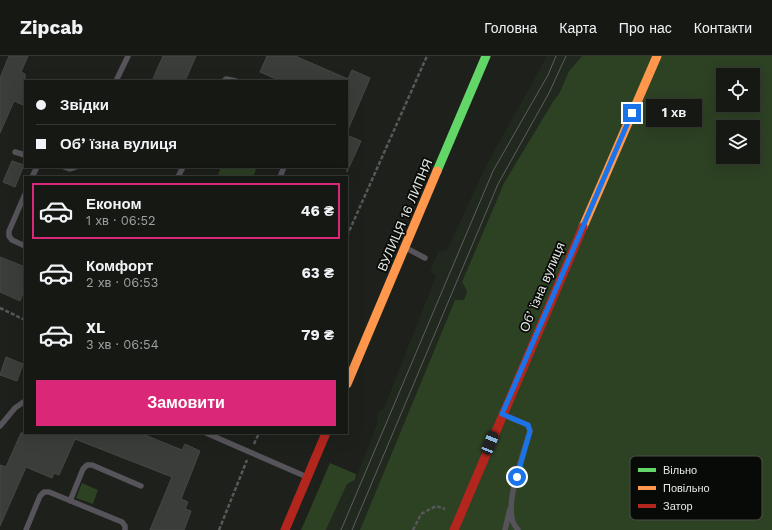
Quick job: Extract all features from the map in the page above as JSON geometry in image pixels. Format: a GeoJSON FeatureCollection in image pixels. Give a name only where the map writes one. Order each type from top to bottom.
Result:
{"type":"FeatureCollection","features":[{"type":"Feature","properties":{"kind":"main road","name":"ВУЛИЦЯ 16 ЛИПНЯ"},"geometry":{"type":"LineString","coordinates":[[348,382],[486,56]]}},
{"type":"Feature","properties":{"kind":"main road","name":"Обʼїзна вулиця"},"geometry":{"type":"LineString","coordinates":[[454,530],[502,414],[657,56]]}},
{"type":"Feature","properties":{"kind":"main road"},"geometry":{"type":"LineString","coordinates":[[285,530],[326,434]]}},
{"type":"Feature","properties":{"kind":"lane"},"geometry":{"type":"LineString","coordinates":[[116,80],[126,56]]}},
{"type":"Feature","properties":{"kind":"lane"},"geometry":{"type":"LineString","coordinates":[[16,152],[24,155]]}},
{"type":"Feature","properties":{"kind":"lane"},"geometry":{"type":"LineString","coordinates":[[24,196],[8,236],[12,240],[24,246]]}},
{"type":"Feature","properties":{"kind":"lane"},"geometry":{"type":"LineString","coordinates":[[405,247],[425,258]]}},
{"type":"Feature","properties":{"kind":"lane"},"geometry":{"type":"LineString","coordinates":[[0,426],[16,408],[24,402]]}},
{"type":"Feature","properties":{"kind":"lane"},"geometry":{"type":"LineString","coordinates":[[502,414],[528,425],[530,431],[513,492],[505,530]]}},
{"type":"Feature","properties":{"kind":"lane"},"geometry":{"type":"LineString","coordinates":[[208,434],[308,477]]}},
{"type":"Feature","properties":{"kind":"lane"},"geometry":{"type":"LineString","coordinates":[[70,501],[83,469],[87,465],[92,465],[141,486]]}},
{"type":"Feature","properties":{"kind":"lane"},"geometry":{"type":"LineString","coordinates":[[26,530],[40,496],[44,492],[49,492],[122,522],[126,530]]}},
{"type":"Feature","properties":{"kind":"lane"},"geometry":{"type":"LineString","coordinates":[[511,505],[513,522],[518,530]]}},
{"type":"Feature","properties":{"kind":"path"},"geometry":{"type":"LineString","coordinates":[[348,234],[427,56]]}},
{"type":"Feature","properties":{"kind":"path"},"geometry":{"type":"LineString","coordinates":[[0,308],[24,320]]}},
{"type":"Feature","properties":{"kind":"path"},"geometry":{"type":"LineString","coordinates":[[219,530],[259,434]]}},
{"type":"Feature","properties":{"kind":"path"},"geometry":{"type":"LineString","coordinates":[[414,530],[421,514],[436,506],[461,515]]}},
{"type":"Feature","properties":{"kind":"shaded area"},"geometry":{"type":"Polygon","coordinates":[[[547,56],[582,56],[569,71],[559,94],[504,183],[462,282],[467,291],[464,301],[455,300],[360,530],[326,530],[347,484],[355,480],[378,422],[377,413],[384,408],[436,276],[430,270],[438,252],[447,250],[486,166],[547,56]]]}},
{"type":"Feature","properties":{"kind":"green space"},"geometry":{"type":"Polygon","coordinates":[[[582,56],[772,56],[772,530],[360,530],[455,300],[464,300],[467,291],[462,282],[504,183],[559,94],[569,71],[582,56]]]}},
{"type":"Feature","properties":{"kind":"green space"},"geometry":{"type":"Polygon","coordinates":[[[221,168],[257,168],[253,176],[217,176],[221,168]]]}},
{"type":"Feature","properties":{"kind":"green space"},"geometry":{"type":"Polygon","coordinates":[[[330,463],[356,474],[355,480],[347,484],[326,530],[301,530],[330,463]]]}},
{"type":"Feature","properties":{"kind":"green space"},"geometry":{"type":"Polygon","coordinates":[[[82,483],[98,490],[93,504],[76,498],[82,483]]]}},
{"type":"Feature","properties":{"kind":"building"},"geometry":{"type":"Polygon","coordinates":[[[9,56],[28,56],[21,72],[25,74],[24,106],[14,101],[0,133],[0,78],[9,56]]]}},
{"type":"Feature","properties":{"kind":"building"},"geometry":{"type":"Polygon","coordinates":[[[163,56],[196,56],[185,80],[152,80],[163,56]]]}},
{"type":"Feature","properties":{"kind":"building"},"geometry":{"type":"Polygon","coordinates":[[[267,56],[295,56],[348,79],[352,70],[370,78],[348,130],[348,80],[279,80],[260,72],[267,56]]]}},
{"type":"Feature","properties":{"kind":"building"},"geometry":{"type":"Polygon","coordinates":[[[348,135],[361,141],[347,172],[348,168],[348,135]]]}},
{"type":"Feature","properties":{"kind":"building"},"geometry":{"type":"Polygon","coordinates":[[[12,161],[24,165],[15,187],[3,182],[12,161]]]}},
{"type":"Feature","properties":{"kind":"building"},"geometry":{"type":"Polygon","coordinates":[[[0,257],[24,267],[24,291],[20,301],[0,292],[0,257]]]}},
{"type":"Feature","properties":{"kind":"building"},"geometry":{"type":"Polygon","coordinates":[[[6,357],[23,364],[17,381],[0,375],[6,357]]]}},
{"type":"Feature","properties":{"kind":"building"},"geometry":{"type":"Polygon","coordinates":[[[21,433],[142,434],[182,450],[185,444],[200,451],[181,499],[188,502],[185,509],[191,511],[184,530],[150,530],[172,477],[75,439],[59,475],[54,473],[52,478],[26,467],[0,526],[0,465],[6,467],[21,433]]]}},
{"type":"Feature","properties":{"kind":"tram line"},"geometry":{"type":"LineString","coordinates":[[341,530],[493,171],[548,75],[556,56]]}},
{"type":"Feature","properties":{"kind":"tram line"},"geometry":{"type":"LineString","coordinates":[[352,530],[498,184],[549,93],[566,56]]}},
{"type":"Feature","properties":{"kind":"traffic: fast"},"geometry":{"type":"LineString","coordinates":[[437,171],[486,56]]}},
{"type":"Feature","properties":{"kind":"traffic: slow"},"geometry":{"type":"LineString","coordinates":[[583,227],[657,56]]}},
{"type":"Feature","properties":{"kind":"traffic: slow"},"geometry":{"type":"LineString","coordinates":[[348,382],[437,171]]}},
{"type":"Feature","properties":{"kind":"traffic: jam"},"geometry":{"type":"LineString","coordinates":[[454,530],[583,227]]}},
{"type":"Feature","properties":{"kind":"traffic: jam"},"geometry":{"type":"LineString","coordinates":[[285,530],[326,434]]}},
{"type":"Feature","properties":{"kind":"route"},"geometry":{"type":"LineString","coordinates":[[517,477],[530,431],[528,425],[502,414],[632,113]]}}]}
